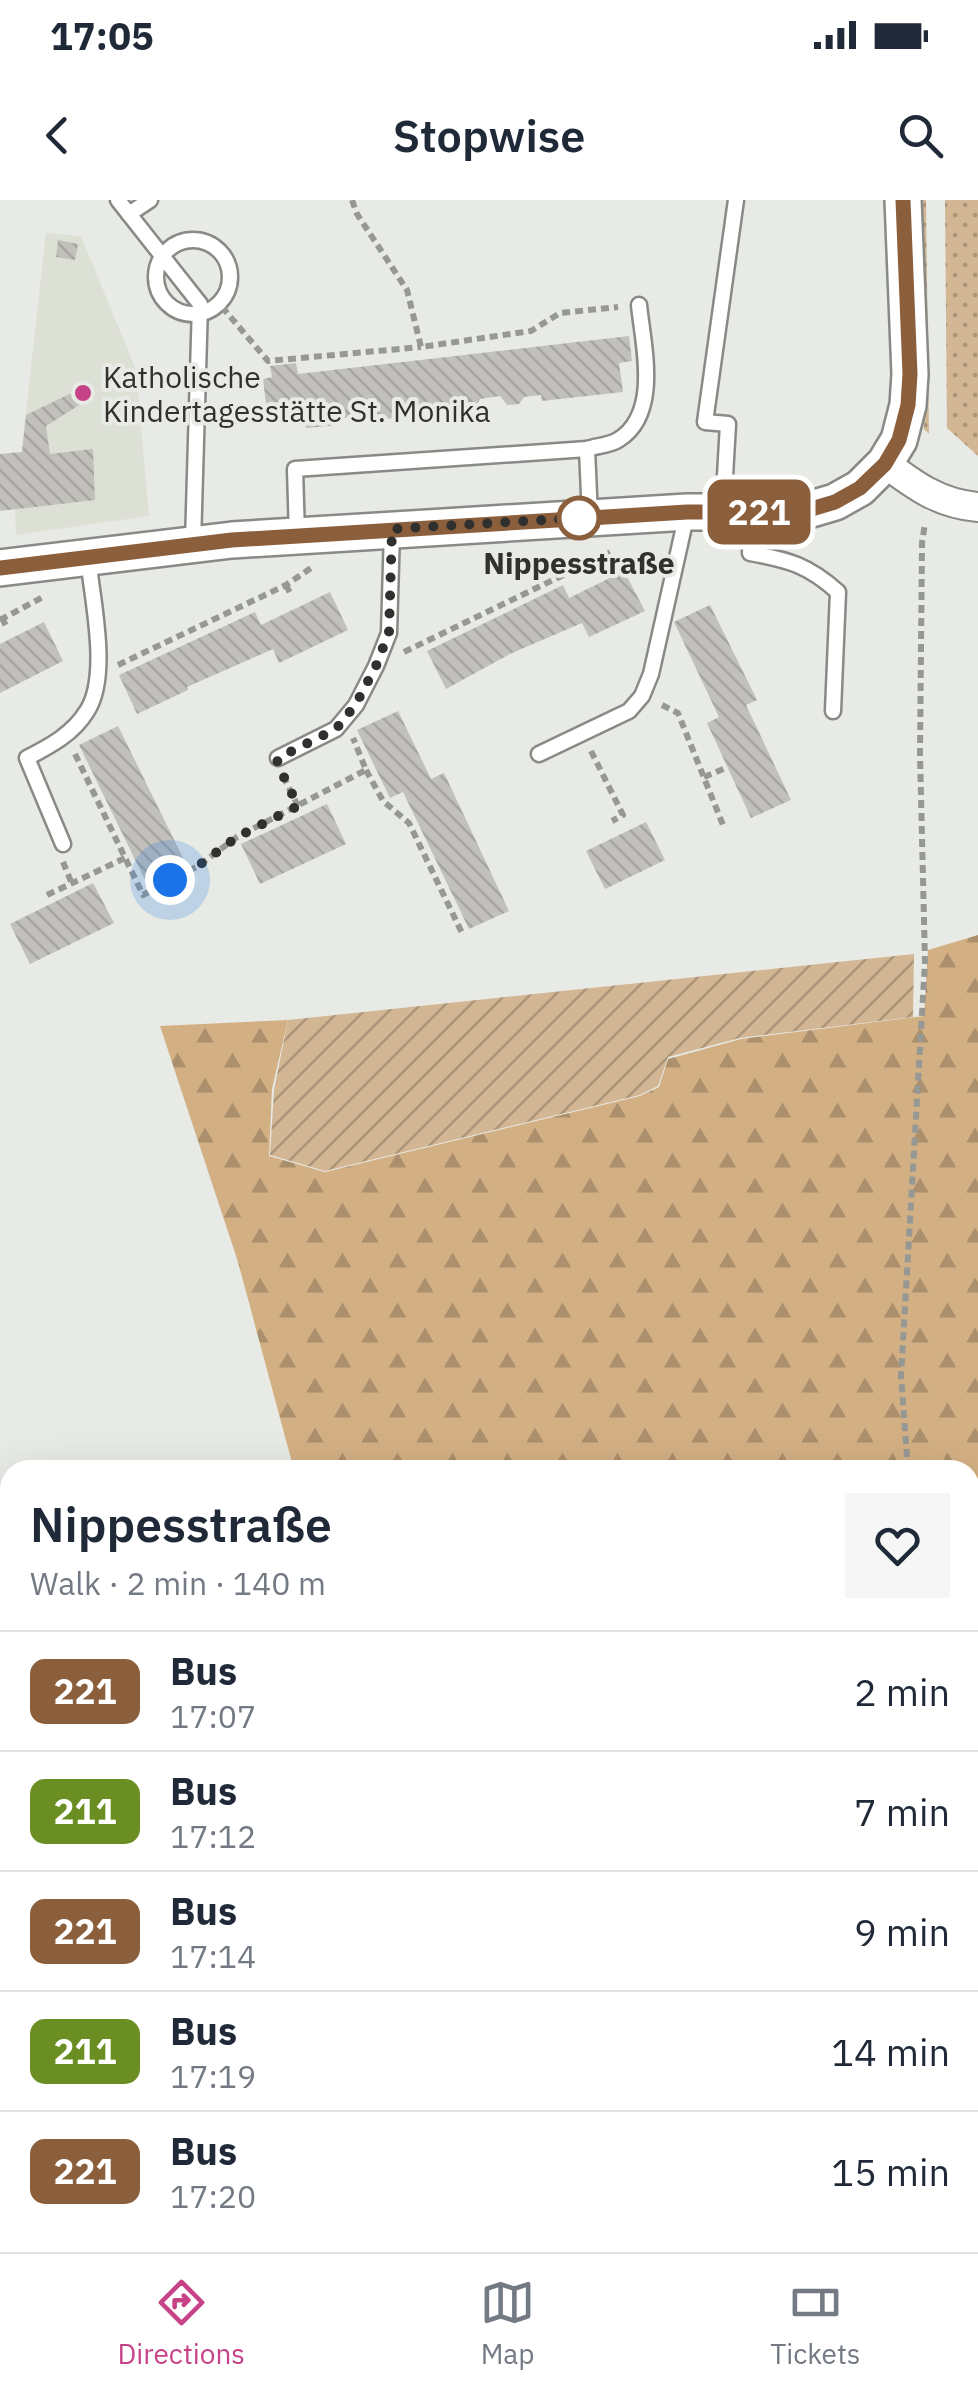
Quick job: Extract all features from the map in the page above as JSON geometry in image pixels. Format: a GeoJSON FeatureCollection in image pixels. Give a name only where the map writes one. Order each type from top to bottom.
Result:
{"type":"FeatureCollection","features":[{"type":"Feature","properties":{"kind":"street"},"geometry":{"type":"LineString","coordinates":[[0,568],[192,544],[304,535],[823,506],[860,488],[885,464],[899,440],[908,405],[910,374],[903,200]]}},
{"type":"Feature","properties":{"kind":"street"},"geometry":{"type":"LineString","coordinates":[[885,464],[929,495],[955,505],[978,507]]}},
{"type":"Feature","properties":{"kind":"lane"},"geometry":{"type":"LineString","coordinates":[[118,200],[200,304],[192,544]]}},
{"type":"Feature","properties":{"kind":"lane"},"geometry":{"type":"LineString","coordinates":[[129,214],[150,200]]}},
{"type":"Feature","properties":{"kind":"lane"},"geometry":{"type":"LineString","coordinates":[[736,200],[705,422],[728,424],[737,512],[750,552],[790,560],[818,574],[838,592],[833,712]]}},
{"type":"Feature","properties":{"kind":"lane"},"geometry":{"type":"LineString","coordinates":[[201,240],[215,246],[230,270],[230,284],[218,303],[200,313],[172,308],[156,284],[162,255],[173,245],[201,240]]}},
{"type":"Feature","properties":{"kind":"lane"},"geometry":{"type":"LineString","coordinates":[[304,535],[295,469],[587,449],[618,440],[640,415],[646,381],[639,305]]}},
{"type":"Feature","properties":{"kind":"lane"},"geometry":{"type":"LineString","coordinates":[[587,449],[602,517]]}},
{"type":"Feature","properties":{"kind":"lane"},"geometry":{"type":"LineString","coordinates":[[539,754],[630,711],[642,696],[652,674],[687,512]]}},
{"type":"Feature","properties":{"kind":"lane"},"geometry":{"type":"LineString","coordinates":[[278,758],[346,720],[376,666],[389,632],[392,529]]}},
{"type":"Feature","properties":{"kind":"lane"},"geometry":{"type":"LineString","coordinates":[[63,844],[27,758],[66,735],[88,711],[98,674],[88,557]]}},
{"type":"Feature","properties":{"kind":"path"},"geometry":{"type":"LineString","coordinates":[[352,200],[406,290],[421,347]]}},
{"type":"Feature","properties":{"kind":"path"},"geometry":{"type":"LineString","coordinates":[[218,303],[268,361],[531,332],[560,314],[639,305]]}},
{"type":"Feature","properties":{"kind":"path"},"geometry":{"type":"LineString","coordinates":[[907,1460],[901,1376],[925,962],[920,754],[922,543],[929,495]]}},
{"type":"Feature","properties":{"kind":"path"},"geometry":{"type":"LineString","coordinates":[[376,666],[616,549],[602,517]]}},
{"type":"Feature","properties":{"kind":"path"},"geometry":{"type":"LineString","coordinates":[[98,674],[312,570],[304,535]]}},
{"type":"Feature","properties":{"kind":"path"},"geometry":{"type":"LineString","coordinates":[[588,563],[594,574]]}},
{"type":"Feature","properties":{"kind":"path"},"geometry":{"type":"LineString","coordinates":[[286,584],[291,595]]}},
{"type":"Feature","properties":{"kind":"path"},"geometry":{"type":"LineString","coordinates":[[2,618],[7,628]]}},
{"type":"Feature","properties":{"kind":"path"},"geometry":{"type":"LineString","coordinates":[[642,696],[678,712],[723,825]]}},
{"type":"Feature","properties":{"kind":"path"},"geometry":{"type":"LineString","coordinates":[[346,720],[382,801],[409,823],[462,933]]}},
{"type":"Feature","properties":{"kind":"path"},"geometry":{"type":"LineString","coordinates":[[582,733],[622,815],[612,821]]}},
{"type":"Feature","properties":{"kind":"path"},"geometry":{"type":"LineString","coordinates":[[66,735],[143,895],[198,866],[237,837],[366,770]]}},
{"type":"Feature","properties":{"kind":"path"},"geometry":{"type":"LineString","coordinates":[[278,758],[298,806]]}},
{"type":"Feature","properties":{"kind":"path"},"geometry":{"type":"LineString","coordinates":[[704,777],[726,768]]}},
{"type":"Feature","properties":{"kind":"path"},"geometry":{"type":"LineString","coordinates":[[47,895],[126,858]]}},
{"type":"Feature","properties":{"kind":"shaded area"},"geometry":{"type":"Polygon","coordinates":[[[919,200],[926,200],[929,434],[924,429],[919,200]]]}},
{"type":"Feature","properties":{"kind":"shaded area"},"geometry":{"type":"Polygon","coordinates":[[[945,200],[978,200],[978,456],[947,428],[945,200]]]}},
{"type":"Feature","properties":{"kind":"shaded area","name":"Katholische Kindertagesstätte St. Monika"},"geometry":{"type":"Polygon","coordinates":[[[46,233],[81,236],[136,370],[149,516],[16,535],[15,510],[46,233]]]}},
{"type":"Feature","properties":{"kind":"shaded area"},"geometry":{"type":"Polygon","coordinates":[[[914,954],[913,1017],[740,1038],[668,1057],[658,1086],[640,1095],[325,1171],[270,1155],[274,1090],[288,1020],[914,954]]]}},
{"type":"Feature","properties":{"kind":"green space"},"geometry":{"type":"Polygon","coordinates":[[[978,935],[978,1460],[291,1460],[238,1262],[160,1026],[288,1020],[272,1089],[269,1156],[325,1172],[640,1096],[659,1087],[668,1059],[741,1039],[924,1016],[928,950],[978,935]]]}},
{"type":"Feature","properties":{"kind":"building"},"geometry":{"type":"Polygon","coordinates":[[[58,240],[78,244],[75,260],[56,257],[58,240]]]}},
{"type":"Feature","properties":{"kind":"building"},"geometry":{"type":"Polygon","coordinates":[[[629,336],[632,361],[619,363],[623,392],[542,401],[541,395],[507,405],[500,396],[480,399],[476,409],[464,410],[458,405],[423,409],[417,416],[385,419],[379,414],[307,428],[301,423],[282,425],[279,402],[266,404],[263,379],[272,377],[270,366],[296,363],[298,374],[629,336]]]}},
{"type":"Feature","properties":{"kind":"building"},"geometry":{"type":"Polygon","coordinates":[[[82,388],[87,395],[84,402],[46,426],[50,454],[93,449],[95,500],[0,511],[0,454],[22,452],[26,415],[82,388]]]}},
{"type":"Feature","properties":{"kind":"building"},"geometry":{"type":"Polygon","coordinates":[[[624,571],[645,611],[589,637],[582,623],[512,653],[446,689],[427,651],[563,585],[569,598],[624,571]]]}},
{"type":"Feature","properties":{"kind":"building"},"geometry":{"type":"Polygon","coordinates":[[[330,592],[348,630],[279,663],[273,649],[137,714],[119,675],[255,612],[261,625],[330,592]]]}},
{"type":"Feature","properties":{"kind":"building"},"geometry":{"type":"Polygon","coordinates":[[[710,605],[757,700],[746,705],[791,800],[751,818],[707,723],[719,717],[674,622],[710,605]]]}},
{"type":"Feature","properties":{"kind":"building"},"geometry":{"type":"Polygon","coordinates":[[[44,622],[63,661],[0,693],[0,644],[44,622]]]}},
{"type":"Feature","properties":{"kind":"building"},"geometry":{"type":"Polygon","coordinates":[[[398,711],[431,779],[444,773],[509,911],[469,929],[403,792],[390,798],[357,730],[398,711]]]}},
{"type":"Feature","properties":{"kind":"building"},"geometry":{"type":"Polygon","coordinates":[[[118,726],[185,862],[146,882],[79,745],[118,726]]]}},
{"type":"Feature","properties":{"kind":"building"},"geometry":{"type":"Polygon","coordinates":[[[327,804],[346,844],[260,884],[241,844],[327,804]]]}},
{"type":"Feature","properties":{"kind":"building"},"geometry":{"type":"Polygon","coordinates":[[[646,822],[665,860],[605,889],[586,851],[646,822]]]}},
{"type":"Feature","properties":{"kind":"building"},"geometry":{"type":"Polygon","coordinates":[[[93,883],[114,923],[30,964],[10,924],[93,883]]]}},
{"type":"Feature","properties":{"kind":"bus line","name":"221"},"geometry":{"type":"LineString","coordinates":[[0,568],[232,540],[687,512],[782,512],[835,502],[860,488],[885,464],[899,440],[908,405],[903,200]]}},
{"type":"Feature","properties":{"kind":"place","name":"Katholische Kindertagesstätte St. Monika"},"geometry":{"type":"Point","coordinates":[83,393]}},
{"type":"Feature","properties":{"kind":"place","name":"Nippesstraße"},"geometry":{"type":"Point","coordinates":[579,518]}},
{"type":"Feature","properties":{"kind":"route"},"geometry":{"type":"LineString","coordinates":[[170,880],[198,866],[237,837],[298,806],[278,758],[346,720],[376,666],[389,632],[392,529],[579,518]]}}]}
